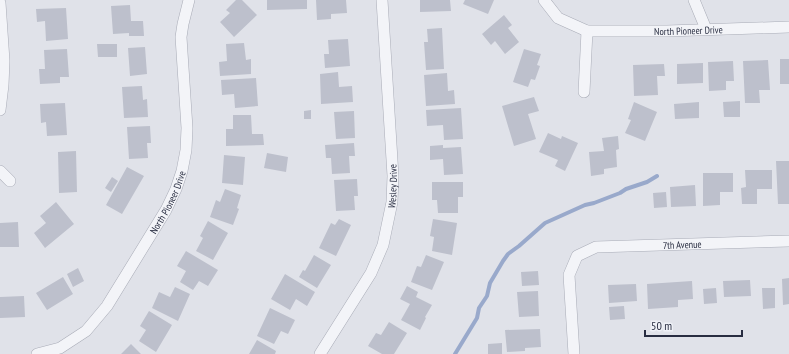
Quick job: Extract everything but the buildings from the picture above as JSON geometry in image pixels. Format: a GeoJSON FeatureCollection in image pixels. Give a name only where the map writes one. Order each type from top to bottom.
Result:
{"type":"FeatureCollection","features":[{"type":"Feature","properties":{"kind":"street","name":"North Pioneer Drive"},"geometry":{"type":"LineString","coordinates":[[37,354],[60,348],[86,331],[107,306],[166,210],[176,189],[182,171],[186,150],[187,128],[181,37],[189,0]]}},
{"type":"Feature","properties":{"kind":"street","name":"Wesley Drive"},"geometry":{"type":"LineString","coordinates":[[320,354],[371,273],[383,245],[392,202],[393,176],[382,0]]}},
{"type":"Feature","properties":{"kind":"street","name":"North Pioneer Drive"},"geometry":{"type":"LineString","coordinates":[[544,0],[558,18],[588,31],[667,31],[789,27]]}},
{"type":"Feature","properties":{"kind":"street"},"geometry":{"type":"LineString","coordinates":[[694,0],[706,29]]}},
{"type":"Feature","properties":{"kind":"street"},"geometry":{"type":"LineString","coordinates":[[0,3],[4,61],[0,110]]}},
{"type":"Feature","properties":{"kind":"street"},"geometry":{"type":"LineString","coordinates":[[584,92],[588,31]]}},
{"type":"Feature","properties":{"kind":"street"},"geometry":{"type":"LineString","coordinates":[[0,171],[10,181]]}},
{"type":"Feature","properties":{"kind":"street","name":"7th Avenue"},"geometry":{"type":"LineString","coordinates":[[574,354],[569,274],[577,256],[596,247],[789,241]]}},
{"type":"Feature","properties":{"kind":"waterway"},"geometry":{"type":"LineString","coordinates":[[455,354],[477,318],[479,308],[487,296],[490,283],[508,254],[545,223],[585,205],[594,203],[620,193],[626,189],[647,182],[657,176]]}}]}
